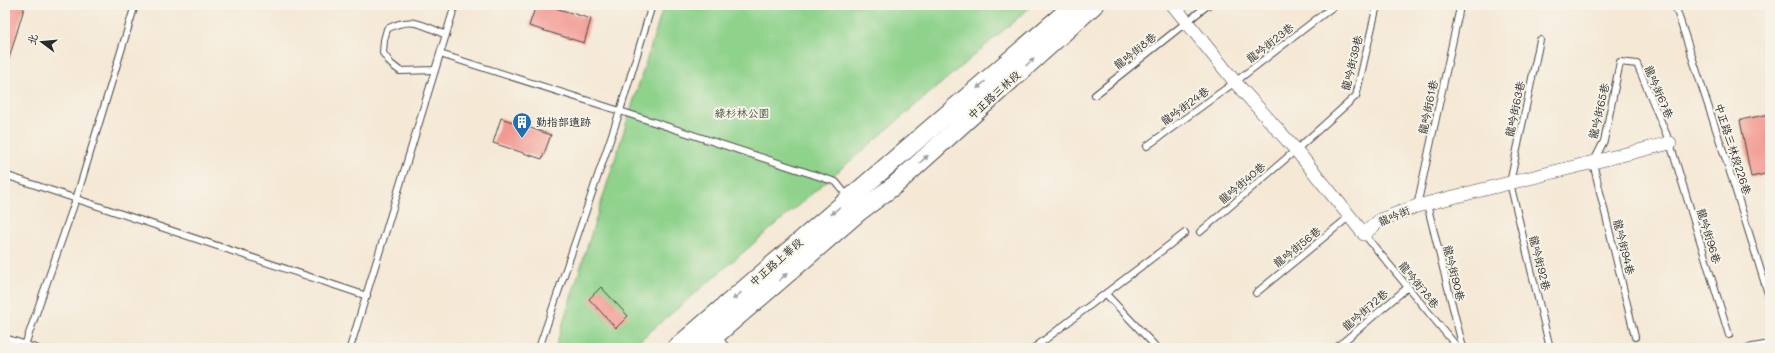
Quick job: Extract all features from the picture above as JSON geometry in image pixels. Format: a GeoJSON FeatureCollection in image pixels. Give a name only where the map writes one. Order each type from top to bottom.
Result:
{"type":"FeatureCollection","features":[{"type":"Feature","properties":{"kind":"main road","name":"中正路三林段"},"geometry":{"type":"LineString","coordinates":[[875,176],[1074,5]]}},
{"type":"Feature","properties":{"kind":"main road","name":"中正路三林段"},"geometry":{"type":"LineString","coordinates":[[895,185],[1094,5]]}},
{"type":"Feature","properties":{"kind":"main road","name":"中正路上華段"},"geometry":{"type":"LineString","coordinates":[[701,348],[722,341],[855,204],[875,176]]}},
{"type":"Feature","properties":{"kind":"main road","name":"中正路上華段"},"geometry":{"type":"LineString","coordinates":[[676,348],[855,204],[895,185]]}},
{"type":"Feature","properties":{"kind":"street"},"geometry":{"type":"LineString","coordinates":[[1173,5],[1236,82],[1296,150],[1364,234]]}},
{"type":"Feature","properties":{"kind":"street","name":"龍吟街"},"geometry":{"type":"LineString","coordinates":[[1364,234],[1380,220],[1422,205],[1670,143]]}},
{"type":"Feature","properties":{"kind":"lane"},"geometry":{"type":"LineString","coordinates":[[25,346],[76,199],[135,5]]}},
{"type":"Feature","properties":{"kind":"lane"},"geometry":{"type":"LineString","coordinates":[[350,348],[455,5]]}},
{"type":"Feature","properties":{"kind":"lane"},"geometry":{"type":"LineString","coordinates":[[539,348],[620,111],[652,5]]}},
{"type":"Feature","properties":{"kind":"lane","name":"龍吟街8巷"},"geometry":{"type":"LineString","coordinates":[[1095,95],[1208,5]]}},
{"type":"Feature","properties":{"kind":"lane","name":"龍吟街23巷"},"geometry":{"type":"LineString","coordinates":[[1236,82],[1335,5]]}},
{"type":"Feature","properties":{"kind":"lane","name":"龍吟街39巷"},"geometry":{"type":"LineString","coordinates":[[1296,150],[1356,96],[1377,5]]}},
{"type":"Feature","properties":{"kind":"lane","name":"中正路三林段226巷"},"geometry":{"type":"LineString","coordinates":[[1675,5],[1770,300]]}},
{"type":"Feature","properties":{"kind":"lane","name":"龍吟街61巷"},"geometry":{"type":"LineString","coordinates":[[1422,205],[1459,12]]}},
{"type":"Feature","properties":{"kind":"lane"},"geometry":{"type":"LineString","coordinates":[[435,70],[400,71],[391,64],[384,53],[384,40],[387,29],[398,24],[414,22],[446,35]]}},
{"type":"Feature","properties":{"kind":"lane","name":"龍吟街63巷"},"geometry":{"type":"LineString","coordinates":[[1510,183],[1540,40]]}},
{"type":"Feature","properties":{"kind":"lane"},"geometry":{"type":"LineString","coordinates":[[440,54],[836,182],[855,204]]}},
{"type":"Feature","properties":{"kind":"lane","name":"龍吟街67巷"},"geometry":{"type":"LineString","coordinates":[[1620,62],[1637,64],[1670,143]]}},
{"type":"Feature","properties":{"kind":"lane","name":"龍吟街65巷"},"geometry":{"type":"LineString","coordinates":[[1593,163],[1604,141],[1620,62]]}},
{"type":"Feature","properties":{"kind":"lane","name":"龍吟街24巷"},"geometry":{"type":"LineString","coordinates":[[1147,146],[1236,82]]}},
{"type":"Feature","properties":{"kind":"lane","name":"龍吟街96巷"},"geometry":{"type":"LineString","coordinates":[[1670,143],[1729,335]]}},
{"type":"Feature","properties":{"kind":"lane","name":"龍吟街40巷"},"geometry":{"type":"LineString","coordinates":[[1200,232],[1296,150]]}},
{"type":"Feature","properties":{"kind":"lane","name":"龍吟街94巷"},"geometry":{"type":"LineString","coordinates":[[1593,163],[1635,337]]}},
{"type":"Feature","properties":{"kind":"lane"},"geometry":{"type":"LineString","coordinates":[[5,175],[367,296]]}},
{"type":"Feature","properties":{"kind":"lane","name":"龍吟街92巷"},"geometry":{"type":"LineString","coordinates":[[1510,183],[1550,348]]}},
{"type":"Feature","properties":{"kind":"lane","name":"龍吟街90巷"},"geometry":{"type":"LineString","coordinates":[[1422,205],[1462,348]]}},
{"type":"Feature","properties":{"kind":"lane","name":"龍吟街56巷"},"geometry":{"type":"LineString","coordinates":[[1256,293],[1350,216]]}},
{"type":"Feature","properties":{"kind":"lane"},"geometry":{"type":"LineString","coordinates":[[1034,348],[1185,233]]}},
{"type":"Feature","properties":{"kind":"lane","name":"龍吟街78巷"},"geometry":{"type":"LineString","coordinates":[[1364,234],[1458,348]]}},
{"type":"Feature","properties":{"kind":"lane","name":"龍吟街72巷"},"geometry":{"type":"LineString","coordinates":[[1336,348],[1408,287]]}},
{"type":"Feature","properties":{"kind":"lane"},"geometry":{"type":"LineString","coordinates":[[1106,294],[1157,348]]}},
{"type":"Feature","properties":{"kind":"lane"},"geometry":{"type":"LineString","coordinates":[[5,338],[25,346],[36,348]]}},
{"type":"Feature","properties":{"kind":"lane"},"geometry":{"type":"LineString","coordinates":[[1747,348],[1770,344]]}},
{"type":"Feature","properties":{"kind":"green space","name":"綠杉林公園"},"geometry":{"type":"Polygon","coordinates":[[[664,5],[1033,5],[631,348],[555,348],[664,5]]]}},
{"type":"Feature","properties":{"kind":"building"},"geometry":{"type":"Polygon","coordinates":[[[5,5],[25,5],[8,62],[5,61],[5,5]]]}},
{"type":"Feature","properties":{"kind":"building"},"geometry":{"type":"Polygon","coordinates":[[[536,5],[546,5],[591,19],[584,43],[529,26],[536,5]]]}},
{"type":"Feature","properties":{"kind":"building"},"geometry":{"type":"Polygon","coordinates":[[[1770,114],[1770,173],[1751,177],[1740,120],[1770,114]]]}},
{"type":"Feature","properties":{"kind":"building","name":"勤指部遺跡"},"geometry":{"type":"Polygon","coordinates":[[[501,118],[551,135],[542,159],[493,143],[501,118]]]}},
{"type":"Feature","properties":{"kind":"building"},"geometry":{"type":"Polygon","coordinates":[[[601,287],[628,316],[616,328],[589,299],[601,287]]]}},
{"type":"Feature","properties":{"kind":"place","name":"勤指部遺跡"},"geometry":{"type":"Point","coordinates":[522,139]}}]}
